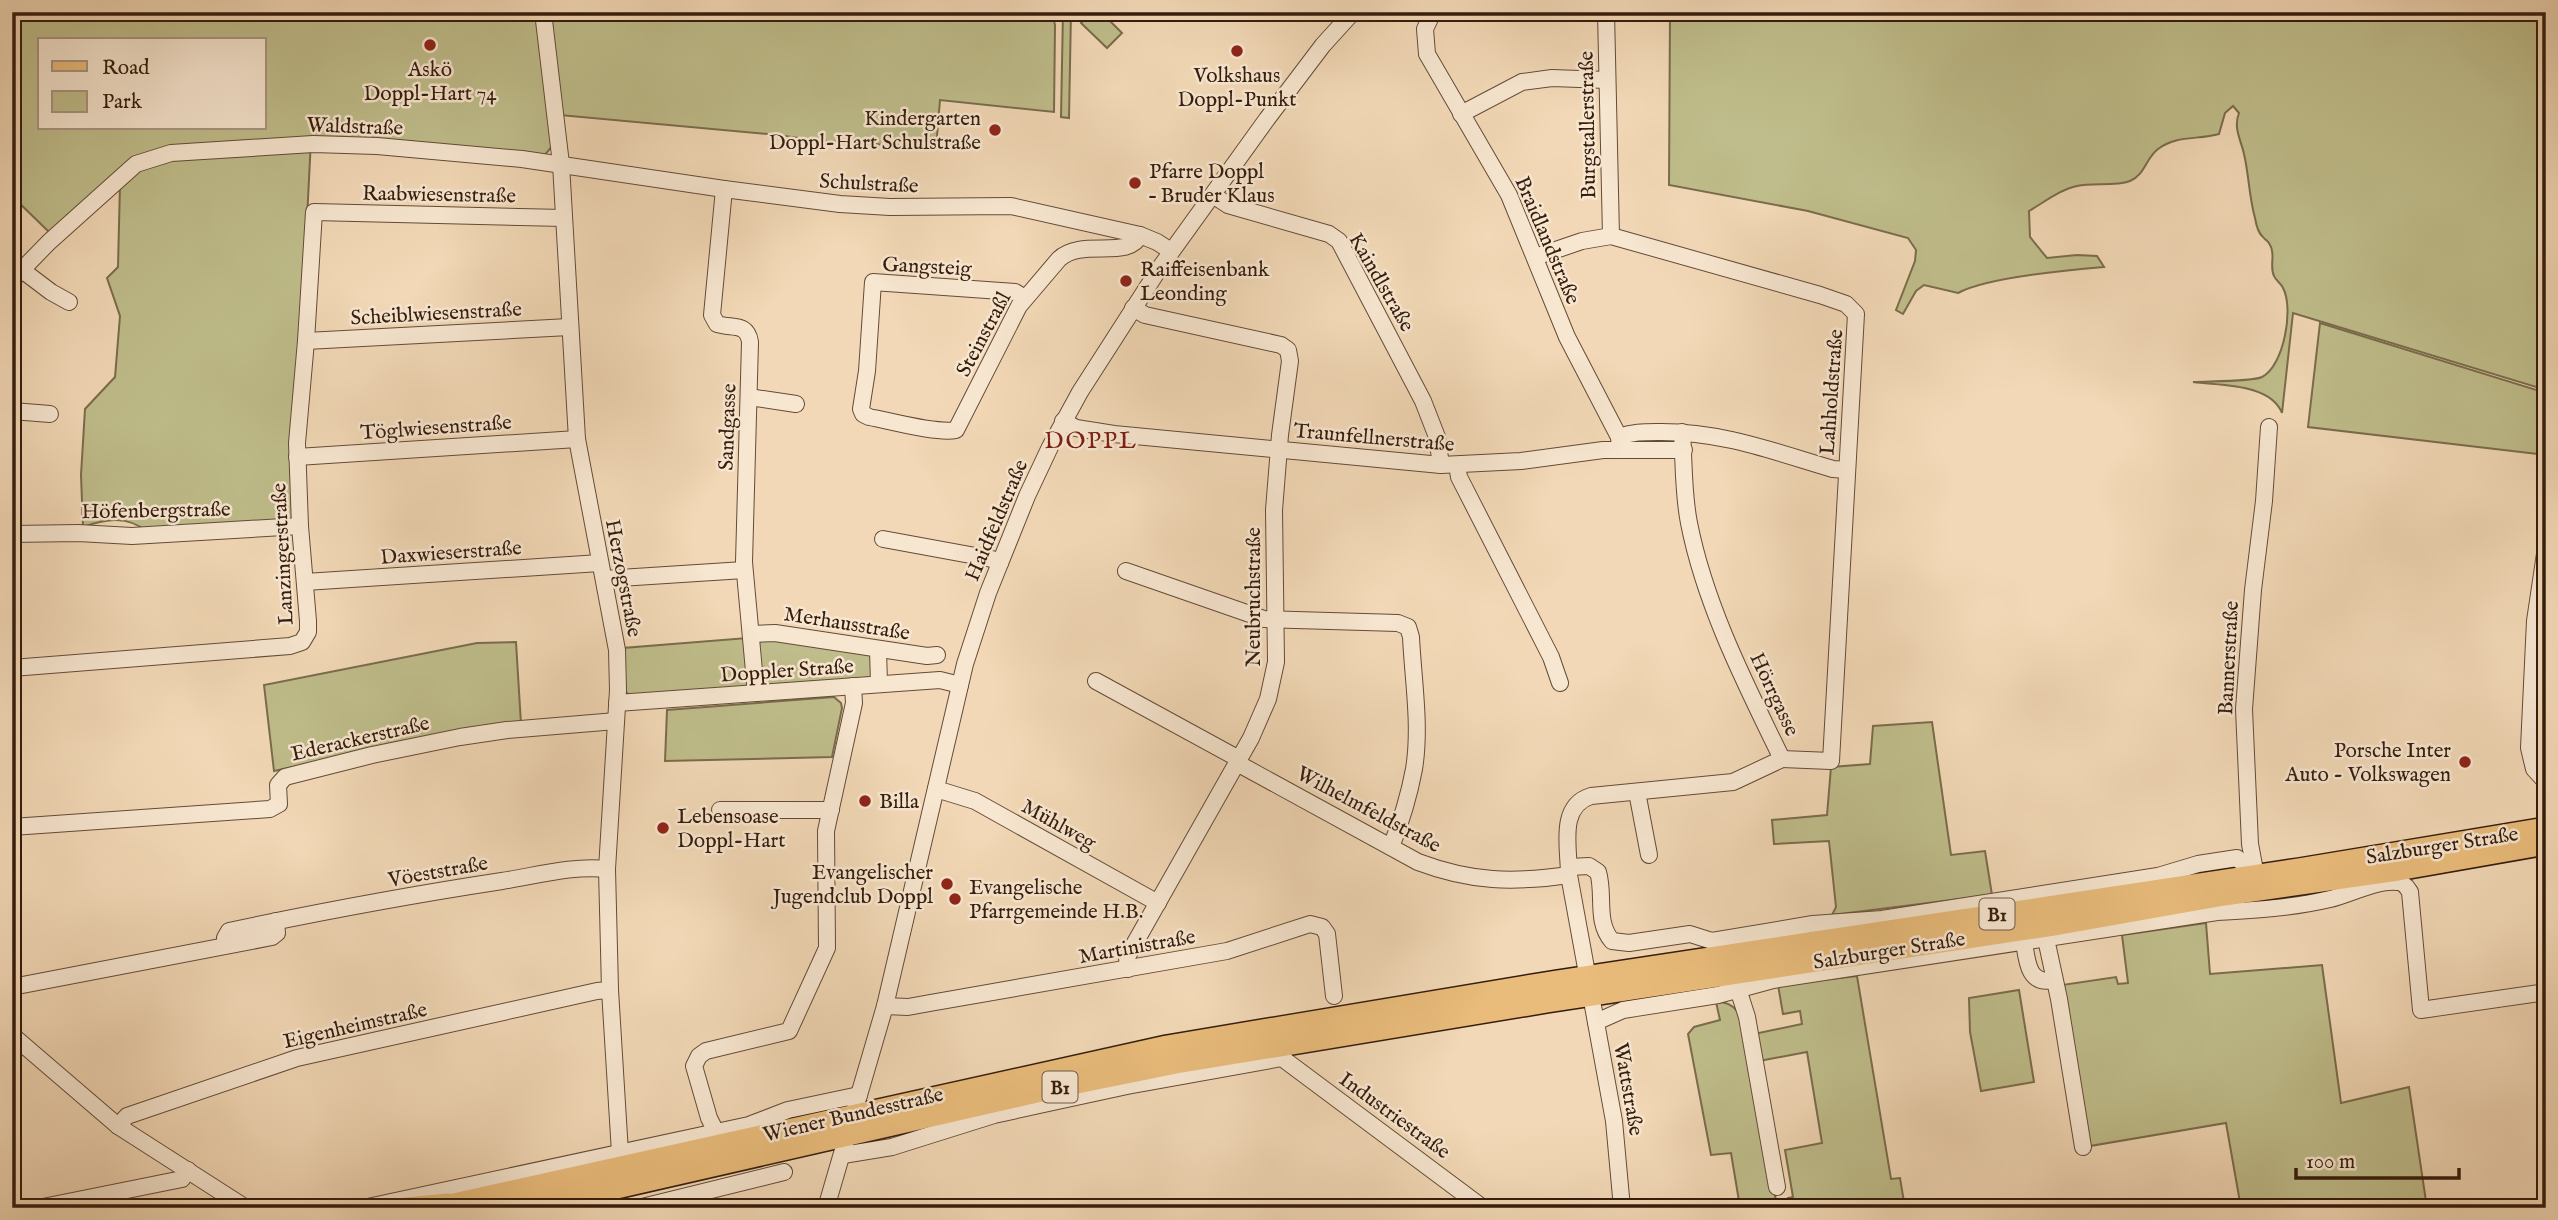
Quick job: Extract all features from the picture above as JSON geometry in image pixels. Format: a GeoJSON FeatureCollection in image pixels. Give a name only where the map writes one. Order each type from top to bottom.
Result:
{"type":"FeatureCollection","features":[{"type":"Feature","properties":{"kind":"main road","name":"Salzburger Straße"},"geometry":{"type":"LineString","coordinates":[[2259,892],[2546,828]]}},
{"type":"Feature","properties":{"kind":"main road","name":"Salzburger Straße"},"geometry":{"type":"LineString","coordinates":[[1276,1044],[1399,1028],[1589,987],[2259,892],[2546,844]]}},
{"type":"Feature","properties":{"kind":"main road","name":"Wiener Bundesstraße"},"geometry":{"type":"LineString","coordinates":[[406,1208],[445,1206],[851,1125],[952,1112],[1072,1084],[1276,1044]]}},
{"type":"Feature","properties":{"kind":"main road","name":"Wiener Bundesstraße"},"geometry":{"type":"LineString","coordinates":[[529,1208],[1167,1046],[1276,1044]]}},
{"type":"Feature","properties":{"kind":"street","name":"Herzogstraße"},"geometry":{"type":"LineString","coordinates":[[543,12],[561,164],[576,439],[617,650],[617,703],[607,869],[610,990],[620,1153]]}},
{"type":"Feature","properties":{"kind":"street","name":"Haidfeldstraße"},"geometry":{"type":"LineString","coordinates":[[826,1208],[885,1006],[960,685],[980,616],[1027,496],[1063,421],[1133,307],[1171,251],[1323,45],[1353,12]]}},
{"type":"Feature","properties":{"kind":"street","name":"Braidlandstraße"},"geometry":{"type":"LineString","coordinates":[[1433,12],[1425,29],[1427,54],[1509,195],[1567,337],[1619,443]]}},
{"type":"Feature","properties":{"kind":"street","name":"Burgstallerstraße"},"geometry":{"type":"LineString","coordinates":[[1606,12],[1611,236]]}},
{"type":"Feature","properties":{"kind":"street"},"geometry":{"type":"LineString","coordinates":[[1461,114],[1522,82],[1536,79],[1607,80]]}},
{"type":"Feature","properties":{"kind":"street","name":"Waldstraße"},"geometry":{"type":"LineString","coordinates":[[69,302],[17,275],[48,242],[121,176],[136,164],[163,155],[231,148],[340,145],[424,149],[561,164]]}},
{"type":"Feature","properties":{"kind":"street","name":"Schulstraße"},"geometry":{"type":"LineString","coordinates":[[561,164],[804,201],[868,206],[1011,206],[1140,235],[1171,251]]}},
{"type":"Feature","properties":{"kind":"street","name":"Sandgasse"},"geometry":{"type":"LineString","coordinates":[[723,189],[712,315],[717,324],[740,327],[749,333],[744,570],[757,693]]}},
{"type":"Feature","properties":{"kind":"street","name":"Kaindlstraße"},"geometry":{"type":"LineString","coordinates":[[1213,195],[1228,205],[1329,234],[1339,241],[1423,401],[1449,465],[1459,477],[1551,657],[1560,683]]}},
{"type":"Feature","properties":{"kind":"street","name":"Raabwiesenstraße"},"geometry":{"type":"LineString","coordinates":[[314,212],[564,218]]}},
{"type":"Feature","properties":{"kind":"street","name":"Lanzingerstraße"},"geometry":{"type":"LineString","coordinates":[[12,667],[295,645],[302,642],[308,632],[297,457],[314,212]]}},
{"type":"Feature","properties":{"kind":"street","name":"Steinstraßl"},"geometry":{"type":"LineString","coordinates":[[863,414],[948,432],[957,430],[1025,298],[1065,253],[1077,249],[1127,247],[1137,242],[1140,235]]}},
{"type":"Feature","properties":{"kind":"street","name":"Lahholdstraße"},"geometry":{"type":"LineString","coordinates":[[1535,257],[1582,241],[1611,236],[1820,295],[1846,303],[1853,309],[1857,322],[1831,761],[1782,759]]}},
{"type":"Feature","properties":{"kind":"street","name":"Gangsteig"},"geometry":{"type":"LineString","coordinates":[[863,414],[861,409],[867,371],[873,282],[1015,292],[1025,298]]}},
{"type":"Feature","properties":{"kind":"street","name":"Neubruchstraße"},"geometry":{"type":"LineString","coordinates":[[1128,969],[1127,957],[1238,761],[1259,720],[1274,680],[1276,662],[1273,522],[1278,450],[1290,360],[1288,350],[1281,345],[1146,315],[1133,307]]}},
{"type":"Feature","properties":{"kind":"street","name":"Scheiblwiesenstraße"},"geometry":{"type":"LineString","coordinates":[[306,341],[569,327]]}},
{"type":"Feature","properties":{"kind":"street"},"geometry":{"type":"LineString","coordinates":[[749,397],[796,404]]}},
{"type":"Feature","properties":{"kind":"street"},"geometry":{"type":"LineString","coordinates":[[12,411],[50,414]]}},
{"type":"Feature","properties":{"kind":"street","name":"Traunfellnerstraße"},"geometry":{"type":"LineString","coordinates":[[1063,421],[1076,428],[1114,434],[1449,465],[1521,461],[1619,443],[1684,450]]}},
{"type":"Feature","properties":{"kind":"street","name":"Bannerstraße"},"geometry":{"type":"LineString","coordinates":[[2259,892],[2250,844],[2244,709],[2270,427]]}},
{"type":"Feature","properties":{"kind":"street","name":"Traunfellnerstraße"},"geometry":{"type":"LineString","coordinates":[[1619,443],[1630,432],[1682,432],[1726,437],[1833,470],[1847,470]]}},
{"type":"Feature","properties":{"kind":"street","name":"Hörrgasse"},"geometry":{"type":"LineString","coordinates":[[1569,871],[1568,835],[1572,810],[1582,799],[1732,782],[1782,759],[1751,695],[1703,580],[1688,520],[1682,432]]}},
{"type":"Feature","properties":{"kind":"street","name":"Töglwiesenstraße"},"geometry":{"type":"LineString","coordinates":[[297,457],[576,439]]}},
{"type":"Feature","properties":{"kind":"street","name":"Höfenbergstraße"},"geometry":{"type":"LineString","coordinates":[[12,534],[132,536],[300,526]]}},
{"type":"Feature","properties":{"kind":"street"},"geometry":{"type":"LineString","coordinates":[[883,539],[992,559],[1000,563]]}},
{"type":"Feature","properties":{"kind":"street"},"geometry":{"type":"LineString","coordinates":[[2546,547],[2535,621],[2529,748],[2534,769],[2546,782]]}},
{"type":"Feature","properties":{"kind":"street"},"geometry":{"type":"LineString","coordinates":[[602,571],[744,570]]}},
{"type":"Feature","properties":{"kind":"street","name":"Daxwieserstraße"},"geometry":{"type":"LineString","coordinates":[[305,582],[602,571]]}},
{"type":"Feature","properties":{"kind":"street"},"geometry":{"type":"LineString","coordinates":[[1126,571],[1247,615],[1275,620],[1398,624],[1408,627],[1411,637],[1416,722],[1415,767],[1401,822],[1391,848]]}},
{"type":"Feature","properties":{"kind":"street","name":"Merhausstraße"},"geometry":{"type":"LineString","coordinates":[[751,634],[775,633],[927,656],[937,655]]}},
{"type":"Feature","properties":{"kind":"street"},"geometry":{"type":"LineString","coordinates":[[878,649],[879,684]]}},
{"type":"Feature","properties":{"kind":"street","name":"Doppler Straße"},"geometry":{"type":"LineString","coordinates":[[617,703],[940,680],[960,685]]}},
{"type":"Feature","properties":{"kind":"street","name":"Wilhelmfeldstraße"},"geometry":{"type":"LineString","coordinates":[[1096,681],[1418,862],[1471,878],[1528,881],[1569,871]]}},
{"type":"Feature","properties":{"kind":"street"},"geometry":{"type":"LineString","coordinates":[[716,1132],[709,1118],[694,1066],[696,1061],[706,1051],[782,1035],[789,1031],[827,948],[826,831],[854,703],[853,686]]}},
{"type":"Feature","properties":{"kind":"street","name":"Ederackerstraße"},"geometry":{"type":"LineString","coordinates":[[12,827],[270,809],[279,804],[278,785],[285,778],[372,755],[507,730],[616,721]]}},
{"type":"Feature","properties":{"kind":"street","name":"Mühlweg"},"geometry":{"type":"LineString","coordinates":[[936,789],[975,801],[1158,903]]}},
{"type":"Feature","properties":{"kind":"street"},"geometry":{"type":"LineString","coordinates":[[1637,792],[1648,855]]}},
{"type":"Feature","properties":{"kind":"street"},"geometry":{"type":"LineString","coordinates":[[720,810],[831,810]]}},
{"type":"Feature","properties":{"kind":"street","name":"Salzburger Straße"},"geometry":{"type":"LineString","coordinates":[[1569,871],[1589,866],[1598,872],[1602,891],[1600,912],[1603,926],[1612,941],[1629,943],[1690,934],[1712,941],[1813,924],[1882,919],[2146,878],[2198,864],[2237,858],[2259,892],[2286,908],[2334,899],[2356,889],[2398,882],[2405,885],[2410,892],[2421,1010],[2546,992]]}},
{"type":"Feature","properties":{"kind":"street","name":"Vöeststraße"},"geometry":{"type":"LineString","coordinates":[[12,987],[276,935],[276,921],[457,888],[567,871],[607,869]]}},
{"type":"Feature","properties":{"kind":"street"},"geometry":{"type":"LineString","coordinates":[[1569,871],[1589,987]]}},
{"type":"Feature","properties":{"kind":"street","name":"Salzburger Straße"},"geometry":{"type":"LineString","coordinates":[[1597,1022],[1623,1010],[1773,980],[2217,912],[2259,892]]}},
{"type":"Feature","properties":{"kind":"street","name":"Martinistraße"},"geometry":{"type":"LineString","coordinates":[[885,1006],[908,1007],[1227,951],[1288,931],[1317,925],[1327,934],[1334,996]]}},
{"type":"Feature","properties":{"kind":"street"},"geometry":{"type":"LineString","coordinates":[[2046,939],[2083,1147]]}},
{"type":"Feature","properties":{"kind":"street"},"geometry":{"type":"LineString","coordinates":[[2024,942],[2029,968],[2034,976],[2040,980],[2053,979]]}},
{"type":"Feature","properties":{"kind":"street","name":"Wattstraße"},"geometry":{"type":"LineString","coordinates":[[1589,987],[1616,1131],[1622,1208]]}},
{"type":"Feature","properties":{"kind":"street"},"geometry":{"type":"LineString","coordinates":[[1738,989],[1747,1017],[1777,1186]]}},
{"type":"Feature","properties":{"kind":"street","name":"Eigenheimstraße"},"geometry":{"type":"LineString","coordinates":[[118,1126],[127,1116],[297,1058],[610,990]]}},
{"type":"Feature","properties":{"kind":"street"},"geometry":{"type":"LineString","coordinates":[[12,1035],[118,1126],[246,1207]]}},
{"type":"Feature","properties":{"kind":"street","name":"Wiener Bundesstraße"},"geometry":{"type":"LineString","coordinates":[[363,1208],[749,1125],[788,1110],[851,1125],[892,1147],[994,1115],[1127,1086],[1276,1044]]}},
{"type":"Feature","properties":{"kind":"street","name":"Industriestraße"},"geometry":{"type":"LineString","coordinates":[[1276,1044],[1483,1208]]}},
{"type":"Feature","properties":{"kind":"street","name":"Wiener Bundesstraße"},"geometry":{"type":"LineString","coordinates":[[952,1112],[976,1122]]}},
{"type":"Feature","properties":{"kind":"street"},"geometry":{"type":"LineString","coordinates":[[38,1208],[182,1178],[188,1170]]}},
{"type":"Feature","properties":{"kind":"street","name":"Wiener Bundesstraße"},"geometry":{"type":"LineString","coordinates":[[638,1208],[784,1172]]}},
{"type":"Feature","properties":{"kind":"street"},"geometry":{"type":"LineString","coordinates":[[590,1208],[604,1208]]}},
{"type":"Feature","properties":{"kind":"green space"},"geometry":{"type":"Polygon","coordinates":[[[12,12],[1052,12],[1055,25],[1054,112],[940,100],[936,148],[812,140],[560,115],[553,145],[544,156],[311,139],[292,520],[148,532],[132,523],[116,520],[83,527],[81,475],[85,409],[115,377],[120,316],[107,278],[118,267],[120,184],[50,233],[12,196],[12,12]]]}},
{"type":"Feature","properties":{"kind":"green space"},"geometry":{"type":"Polygon","coordinates":[[[1063,12],[1071,12],[1069,118],[1061,117],[1063,12]]]}},
{"type":"Feature","properties":{"kind":"green space"},"geometry":{"type":"Polygon","coordinates":[[[1091,12],[1101,12],[1122,33],[1107,48],[1081,23],[1091,12]]]}},
{"type":"Feature","properties":{"kind":"green space"},"geometry":{"type":"Polygon","coordinates":[[[1670,12],[2546,12],[2546,390],[2293,313],[2282,413],[2276,403],[2256,391],[2193,382],[2239,381],[2262,377],[2276,361],[2285,336],[2286,297],[2273,272],[2272,249],[2256,223],[2246,162],[2237,129],[2239,113],[2233,106],[2225,113],[2219,134],[2165,145],[2154,153],[2135,179],[2117,184],[2071,188],[2029,211],[2030,237],[2047,258],[2097,256],[2104,267],[2007,279],[1971,287],[1958,293],[1924,285],[1916,291],[1903,314],[1896,310],[1915,261],[1916,250],[1908,238],[1808,211],[1669,185],[1670,12]]]}},
{"type":"Feature","properties":{"kind":"green space"},"geometry":{"type":"Polygon","coordinates":[[[2320,323],[2546,393],[2546,455],[2308,427],[2320,323]]]}},
{"type":"Feature","properties":{"kind":"green space"},"geometry":{"type":"Polygon","coordinates":[[[762,636],[871,655],[872,680],[770,686],[762,683],[758,639],[762,636]]]}},
{"type":"Feature","properties":{"kind":"green space"},"geometry":{"type":"Polygon","coordinates":[[[747,638],[748,684],[744,687],[630,696],[624,690],[623,648],[747,638]]]}},
{"type":"Feature","properties":{"kind":"green space"},"geometry":{"type":"Polygon","coordinates":[[[516,642],[521,724],[372,750],[274,771],[264,685],[477,643],[516,642]]]}},
{"type":"Feature","properties":{"kind":"green space"},"geometry":{"type":"Polygon","coordinates":[[[834,697],[841,703],[842,708],[832,757],[665,761],[667,710],[834,697]]]}},
{"type":"Feature","properties":{"kind":"green space"},"geometry":{"type":"Polygon","coordinates":[[[1932,722],[1951,855],[1985,851],[1992,895],[1832,915],[1836,907],[1829,841],[1774,844],[1772,820],[1827,815],[1831,767],[1870,764],[1873,726],[1932,722]]]}},
{"type":"Feature","properties":{"kind":"green space"},"geometry":{"type":"Polygon","coordinates":[[[2206,923],[2210,974],[2322,965],[2341,1103],[2409,1087],[2427,1208],[2241,1208],[2226,1123],[2090,1146],[2062,985],[2116,977],[2118,984],[2128,983],[2122,935],[2206,923]]]}},
{"type":"Feature","properties":{"kind":"green space"},"geometry":{"type":"Polygon","coordinates":[[[1857,976],[1891,1179],[1900,1178],[1905,1208],[1784,1208],[1789,1206],[1788,1198],[1793,1197],[1785,1150],[1822,1143],[1807,1052],[1759,1061],[1754,1034],[1802,1024],[1800,1011],[1783,1014],[1778,985],[1857,976]]]}},
{"type":"Feature","properties":{"kind":"green space"},"geometry":{"type":"Polygon","coordinates":[[[2019,990],[2034,1082],[1981,1091],[1970,1032],[1969,998],[2019,990]]]}},
{"type":"Feature","properties":{"kind":"green space"},"geometry":{"type":"Polygon","coordinates":[[[1716,1002],[1733,1007],[1740,1015],[1746,1032],[1776,1201],[1740,1207],[1731,1153],[1711,1155],[1688,1034],[1694,1027],[1720,1020],[1716,1002]]]}},
{"type":"Feature","properties":{"kind":"place","name":"Askö Doppl-Hart 74"},"geometry":{"type":"Point","coordinates":[430,45]}},
{"type":"Feature","properties":{"kind":"place","name":"Volkshaus Doppl-Punkt"},"geometry":{"type":"Point","coordinates":[1237,51]}},
{"type":"Feature","properties":{"kind":"place","name":"Kindergarten Doppl-Hart Schulstraße"},"geometry":{"type":"Point","coordinates":[995,130]}},
{"type":"Feature","properties":{"kind":"place","name":"Pfarre Doppl – Bruder Klaus"},"geometry":{"type":"Point","coordinates":[1135,183]}},
{"type":"Feature","properties":{"kind":"place","name":"Raiffeisenbank Leonding"},"geometry":{"type":"Point","coordinates":[1126,281]}},
{"type":"Feature","properties":{"kind":"place","name":"Porsche Inter Auto - Volkswagen"},"geometry":{"type":"Point","coordinates":[2465,762]}},
{"type":"Feature","properties":{"kind":"place","name":"Billa"},"geometry":{"type":"Point","coordinates":[865,801]}},
{"type":"Feature","properties":{"kind":"place","name":"Lebensoase Doppl-Hart"},"geometry":{"type":"Point","coordinates":[663,828]}},
{"type":"Feature","properties":{"kind":"place","name":"Evangelischer Jugendclub Doppl"},"geometry":{"type":"Point","coordinates":[947,884]}},
{"type":"Feature","properties":{"kind":"place","name":"Evangelische Pfarrgemeinde H.B."},"geometry":{"type":"Point","coordinates":[955,899]}},
{"type":"Feature","properties":{"kind":"district","name":"DOPPL"},"geometry":{"type":"Point","coordinates":[1091,440]}}]}
